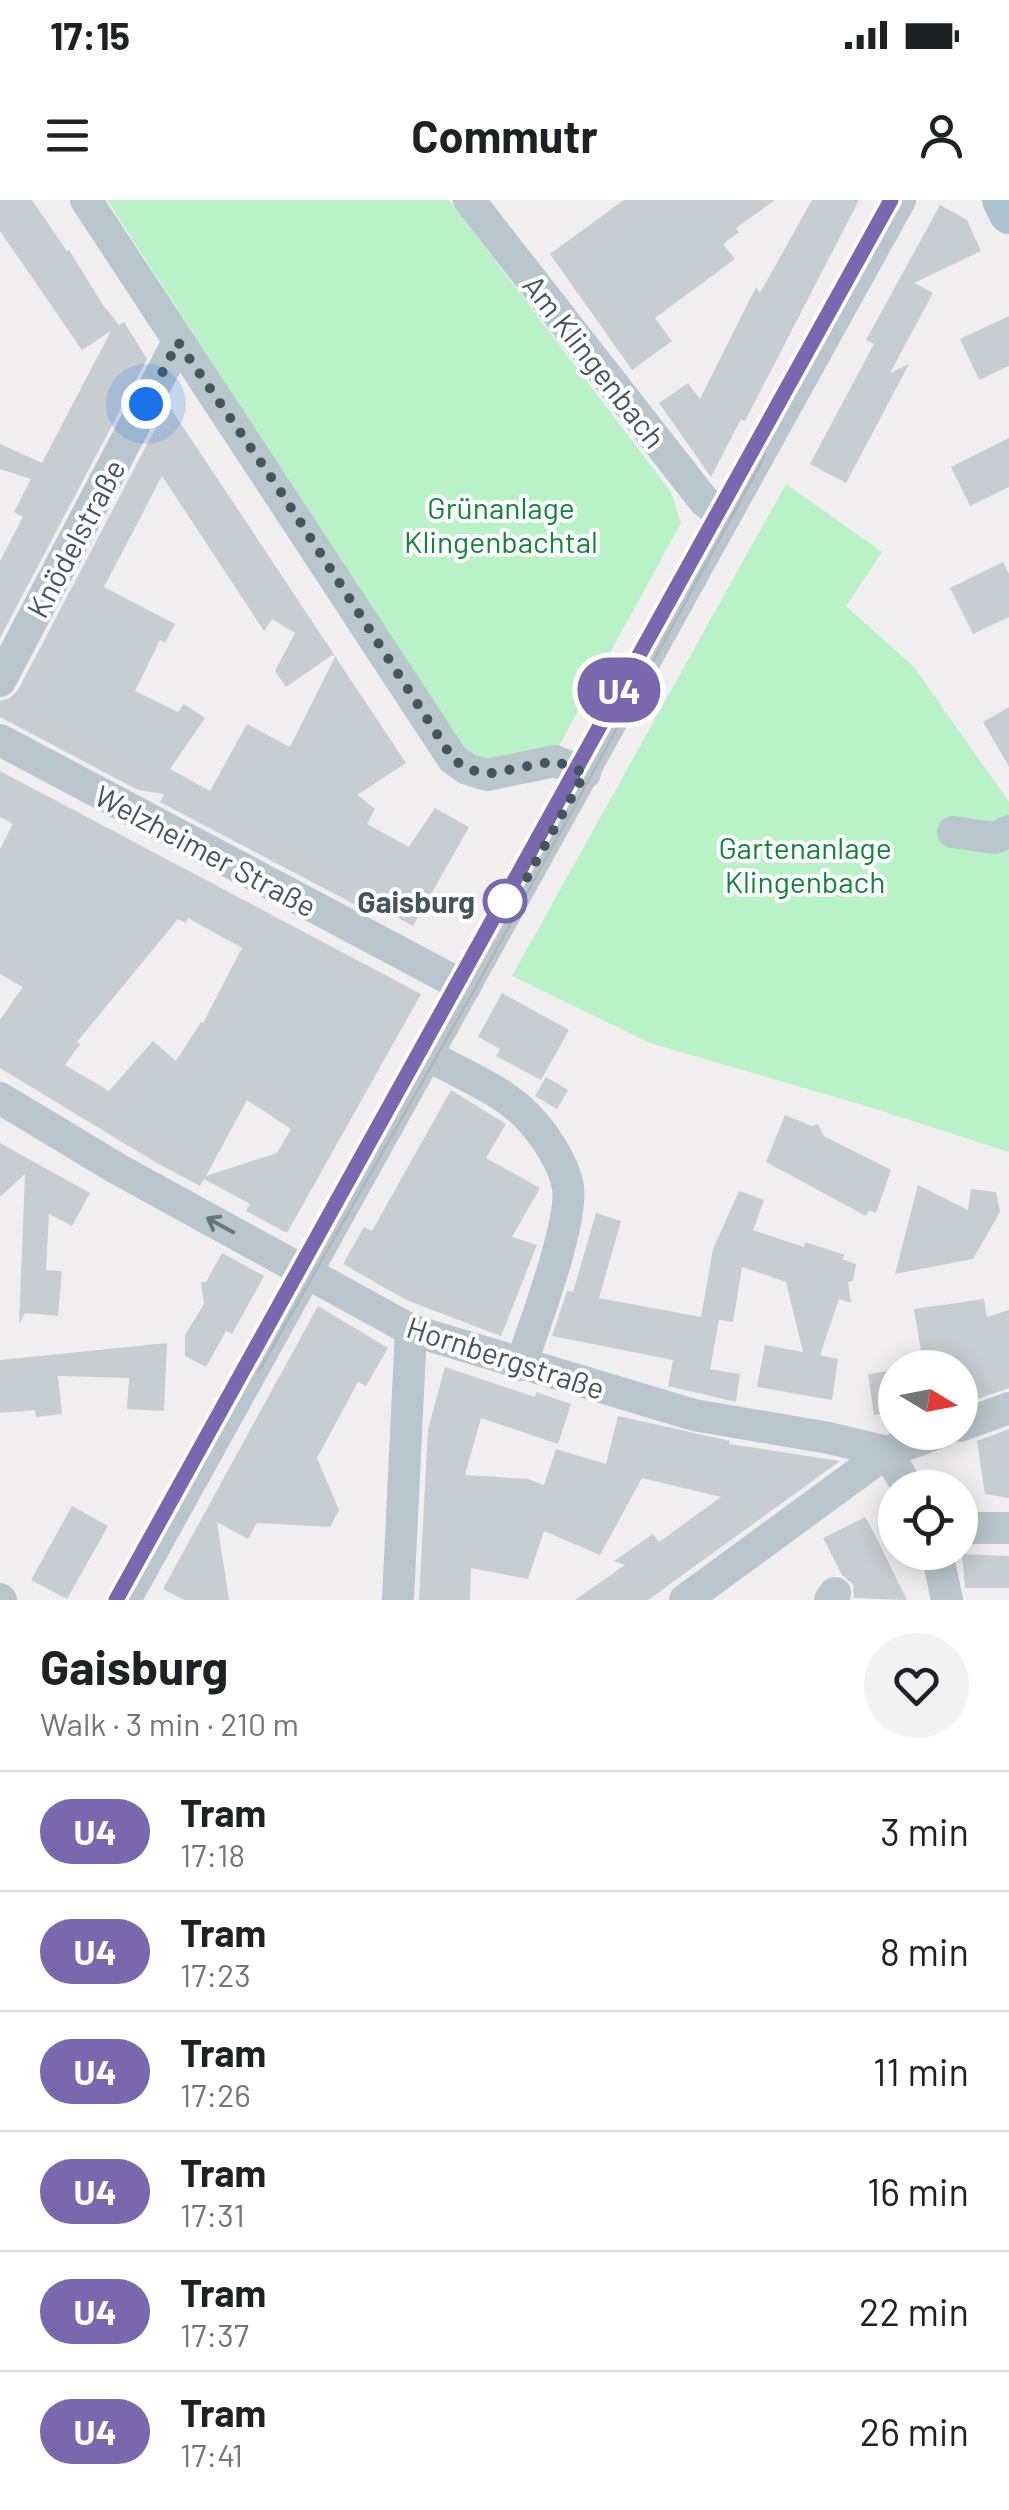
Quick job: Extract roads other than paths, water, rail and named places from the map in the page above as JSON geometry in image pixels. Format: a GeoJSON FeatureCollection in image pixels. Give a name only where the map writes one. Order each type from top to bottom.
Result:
{"type":"FeatureCollection","features":[{"type":"Feature","properties":{"kind":"main road"},"geometry":{"type":"LineString","coordinates":[[1002,200],[1009,214]]}},
{"type":"Feature","properties":{"kind":"street"},"geometry":{"type":"LineString","coordinates":[[86,200],[453,759],[467,769],[487,774],[555,761],[585,773]]}},
{"type":"Feature","properties":{"kind":"street","name":"Am Klingenbach"},"geometry":{"type":"LineString","coordinates":[[469,200],[705,502],[725,518]]}},
{"type":"Feature","properties":{"kind":"street"},"geometry":{"type":"LineString","coordinates":[[125,1600],[900,200]]}},
{"type":"Feature","properties":{"kind":"street","name":"Knödelstraße"},"geometry":{"type":"LineString","coordinates":[[0,682],[178,342]]}},
{"type":"Feature","properties":{"kind":"street","name":"Welzheimer Straße"},"geometry":{"type":"LineString","coordinates":[[0,740],[465,987]]}},
{"type":"Feature","properties":{"kind":"street"},"geometry":{"type":"LineString","coordinates":[[954,832],[995,838],[1009,831]]}},
{"type":"Feature","properties":{"kind":"street"},"geometry":{"type":"LineString","coordinates":[[428,1055],[483,1084],[525,1114],[553,1150],[568,1186],[567,1216],[522,1365]]}},
{"type":"Feature","properties":{"kind":"street","name":"Hornbergstraße"},"geometry":{"type":"LineString","coordinates":[[0,1098],[116,1168],[411,1330],[694,1415],[830,1438],[886,1452]]}},
{"type":"Feature","properties":{"kind":"street"},"geometry":{"type":"LineString","coordinates":[[398,1600],[411,1330]]}},
{"type":"Feature","properties":{"kind":"street"},"geometry":{"type":"LineString","coordinates":[[978,1419],[1009,1408]]}},
{"type":"Feature","properties":{"kind":"street"},"geometry":{"type":"LineString","coordinates":[[684,1600],[892,1450]]}},
{"type":"Feature","properties":{"kind":"street"},"geometry":{"type":"LineString","coordinates":[[886,1452],[897,1470]]}},
{"type":"Feature","properties":{"kind":"street"},"geometry":{"type":"LineString","coordinates":[[978,1528],[1009,1528]]}},
{"type":"Feature","properties":{"kind":"street"},"geometry":{"type":"LineString","coordinates":[[940,1570],[946,1600]]}},
{"type":"Feature","properties":{"kind":"tram line"},"geometry":{"type":"LineString","coordinates":[[116,1600],[891,200]]}},
{"type":"Feature","properties":{"kind":"tram line","name":"U4"},"geometry":{"type":"LineString","coordinates":[[116,1600],[891,200]]}},
{"type":"Feature","properties":{"kind":"tram line"},"geometry":{"type":"LineString","coordinates":[[258,1373],[482,976],[766,454]]}},
{"type":"Feature","properties":{"kind":"place","name":"Gaisburg"},"geometry":{"type":"Point","coordinates":[505,901]}},
{"type":"Feature","properties":{"kind":"park label","name":"Grünanlage Klingenbachtal"},"geometry":{"type":"Point","coordinates":[501,524]}},
{"type":"Feature","properties":{"kind":"park label","name":"Gartenanlage Klingenbach"},"geometry":{"type":"Point","coordinates":[805,864]}}]}
